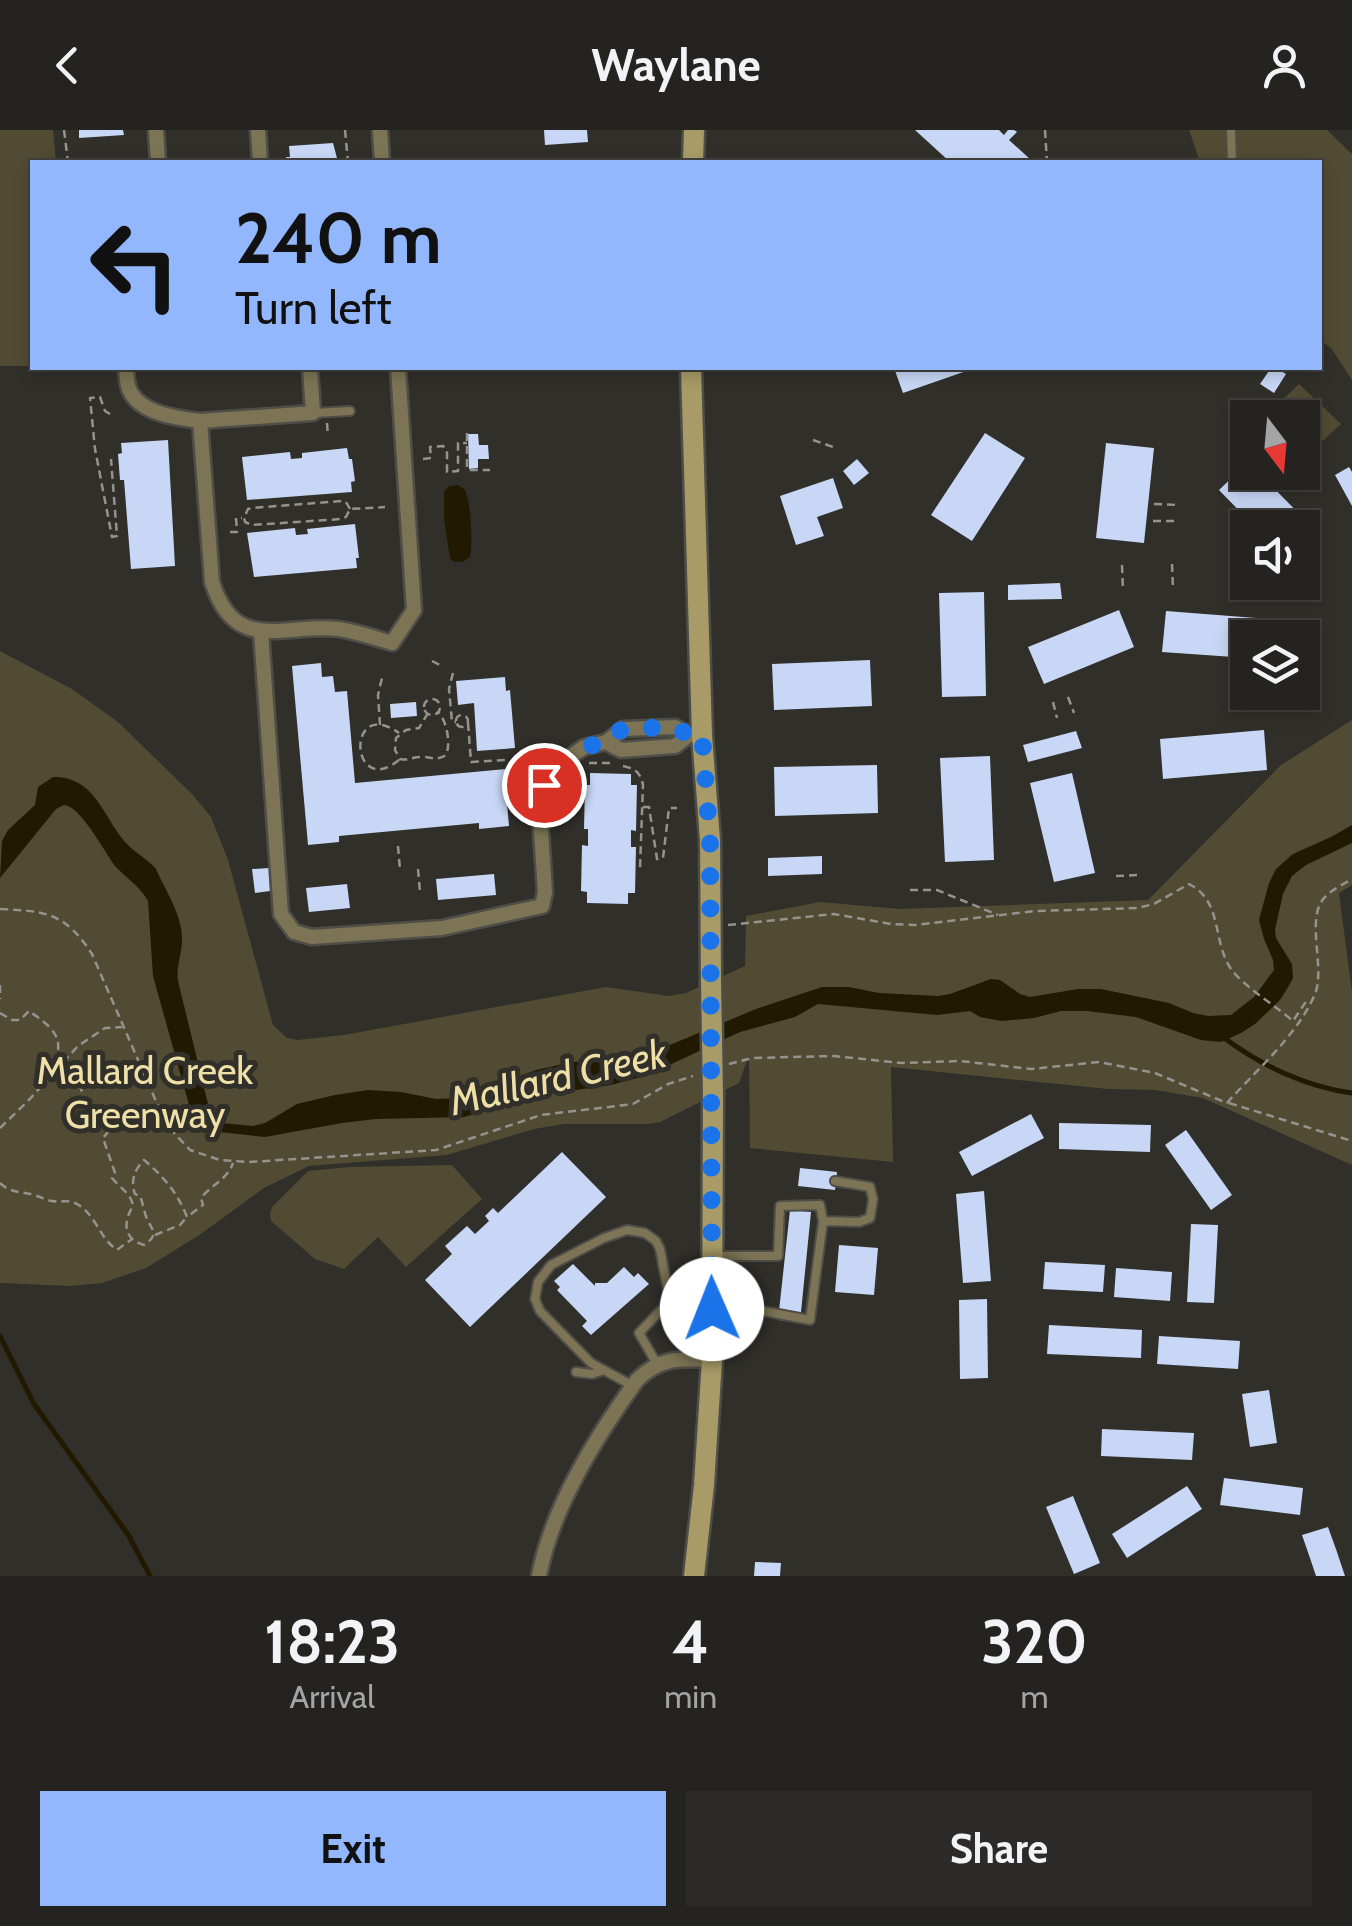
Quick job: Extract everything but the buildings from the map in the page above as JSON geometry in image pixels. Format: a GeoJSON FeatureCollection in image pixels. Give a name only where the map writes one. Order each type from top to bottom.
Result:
{"type":"FeatureCollection","features":[{"type":"Feature","properties":{"kind":"main road"},"geometry":{"type":"LineString","coordinates":[[693,160],[694,130]]}},
{"type":"Feature","properties":{"kind":"main road"},"geometry":{"type":"LineString","coordinates":[[691,370],[696,735],[710,840],[712,1096],[712,1360],[694,1576]]}},
{"type":"Feature","properties":{"kind":"street"},"geometry":{"type":"LineString","coordinates":[[156,130],[158,160]]}},
{"type":"Feature","properties":{"kind":"street"},"geometry":{"type":"LineString","coordinates":[[258,130],[260,160]]}},
{"type":"Feature","properties":{"kind":"street"},"geometry":{"type":"LineString","coordinates":[[380,130],[382,160]]}},
{"type":"Feature","properties":{"kind":"street"},"geometry":{"type":"LineString","coordinates":[[126,370],[132,395],[142,404],[170,417],[200,421],[313,413],[310,370]]}},
{"type":"Feature","properties":{"kind":"street"},"geometry":{"type":"LineString","coordinates":[[200,421],[212,582],[232,620],[261,632],[335,629],[392,643],[414,610],[398,370]]}},
{"type":"Feature","properties":{"kind":"street"},"geometry":{"type":"LineString","coordinates":[[261,632],[282,914],[294,932],[312,937],[442,928],[542,906],[545,892],[540,816],[544,785],[552,770],[584,747],[606,742],[621,750],[675,746],[696,735]]}},
{"type":"Feature","properties":{"kind":"street"},"geometry":{"type":"LineString","coordinates":[[539,1576],[546,1544],[569,1488],[633,1386],[657,1364],[678,1358],[712,1360]]}},
{"type":"Feature","properties":{"kind":"lane"},"geometry":{"type":"LineString","coordinates":[[1230,130],[1232,160]]}},
{"type":"Feature","properties":{"kind":"lane"},"geometry":{"type":"LineString","coordinates":[[313,413],[350,411]]}},
{"type":"Feature","properties":{"kind":"lane"},"geometry":{"type":"LineString","coordinates":[[823,1221],[859,1222],[870,1218],[870,1188],[836,1181]]}},
{"type":"Feature","properties":{"kind":"lane"},"geometry":{"type":"LineString","coordinates":[[712,1256],[778,1256],[780,1206],[820,1205],[823,1221],[810,1320],[757,1310],[712,1309]]}},
{"type":"Feature","properties":{"kind":"lane"},"geometry":{"type":"LineString","coordinates":[[633,1386],[590,1363],[540,1311],[536,1288],[542,1274],[604,1238],[626,1230],[645,1233],[656,1242],[669,1292],[666,1304],[639,1334],[657,1364]]}},
{"type":"Feature","properties":{"kind":"lane"},"geometry":{"type":"LineString","coordinates":[[576,1372],[592,1374],[602,1370]]}},
{"type":"Feature","properties":{"kind":"path"},"geometry":{"type":"LineString","coordinates":[[64,130],[68,160]]}},
{"type":"Feature","properties":{"kind":"path"},"geometry":{"type":"LineString","coordinates":[[345,130],[348,160]]}},
{"type":"Feature","properties":{"kind":"path"},"geometry":{"type":"LineString","coordinates":[[1046,130],[1046,160]]}},
{"type":"Feature","properties":{"kind":"path"},"geometry":{"type":"LineString","coordinates":[[110,414],[100,397],[90,398],[99,470],[112,536],[117,536],[111,459]]}},
{"type":"Feature","properties":{"kind":"path"},"geometry":{"type":"LineString","coordinates":[[467,433],[468,470],[490,470]]}},
{"type":"Feature","properties":{"kind":"path"},"geometry":{"type":"LineString","coordinates":[[813,440],[836,448]]}},
{"type":"Feature","properties":{"kind":"path"},"geometry":{"type":"LineString","coordinates":[[424,458],[431,458],[430,447],[443,446],[447,450],[447,472],[458,471],[458,444],[467,443]]}},
{"type":"Feature","properties":{"kind":"path"},"geometry":{"type":"LineString","coordinates":[[244,518],[248,509],[270,507],[346,502],[350,510]]}},
{"type":"Feature","properties":{"kind":"path"},"geometry":{"type":"LineString","coordinates":[[1154,504],[1178,506]]}},
{"type":"Feature","properties":{"kind":"path"},"geometry":{"type":"LineString","coordinates":[[350,510],[385,507]]}},
{"type":"Feature","properties":{"kind":"path"},"geometry":{"type":"LineString","coordinates":[[244,518],[252,526],[341,519],[350,510]]}},
{"type":"Feature","properties":{"kind":"path"},"geometry":{"type":"LineString","coordinates":[[230,532],[237,532],[236,518]]}},
{"type":"Feature","properties":{"kind":"path"},"geometry":{"type":"LineString","coordinates":[[229,519],[244,518]]}},
{"type":"Feature","properties":{"kind":"path"},"geometry":{"type":"LineString","coordinates":[[1154,521],[1178,522]]}},
{"type":"Feature","properties":{"kind":"path"},"geometry":{"type":"LineString","coordinates":[[1172,564],[1173,590]]}},
{"type":"Feature","properties":{"kind":"path"},"geometry":{"type":"LineString","coordinates":[[1122,565],[1123,591]]}},
{"type":"Feature","properties":{"kind":"path"},"geometry":{"type":"LineString","coordinates":[[432,660],[442,666]]}},
{"type":"Feature","properties":{"kind":"path"},"geometry":{"type":"LineString","coordinates":[[453,672],[449,689],[454,722]]}},
{"type":"Feature","properties":{"kind":"path"},"geometry":{"type":"LineString","coordinates":[[380,724],[378,694],[382,678]]}},
{"type":"Feature","properties":{"kind":"path"},"geometry":{"type":"LineString","coordinates":[[1068,697],[1074,713]]}},
{"type":"Feature","properties":{"kind":"path"},"geometry":{"type":"LineString","coordinates":[[400,733],[388,726],[374,726],[362,734],[360,755],[376,768],[420,756],[440,759],[446,755],[449,743],[445,722],[438,712],[439,703],[433,699],[425,704],[428,713],[419,728],[400,733],[394,743],[400,759]]}},
{"type":"Feature","properties":{"kind":"path"},"geometry":{"type":"LineString","coordinates":[[1052,702],[1057,718]]}},
{"type":"Feature","properties":{"kind":"path"},"geometry":{"type":"LineString","coordinates":[[428,713],[438,712]]}},
{"type":"Feature","properties":{"kind":"path"},"geometry":{"type":"LineString","coordinates":[[454,722],[459,716],[467,717],[471,762],[512,762],[515,791]]}},
{"type":"Feature","properties":{"kind":"path"},"geometry":{"type":"LineString","coordinates":[[445,722],[463,728],[468,723]]}},
{"type":"Feature","properties":{"kind":"path"},"geometry":{"type":"LineString","coordinates":[[580,768],[599,762],[635,769],[641,775],[640,868]]}},
{"type":"Feature","properties":{"kind":"path"},"geometry":{"type":"LineString","coordinates":[[642,808],[649,807],[657,858],[663,858],[669,808],[677,808]]}},
{"type":"Feature","properties":{"kind":"path"},"geometry":{"type":"LineString","coordinates":[[398,846],[400,870]]}},
{"type":"Feature","properties":{"kind":"path"},"geometry":{"type":"LineString","coordinates":[[418,869],[420,892]]}},
{"type":"Feature","properties":{"kind":"path"},"geometry":{"type":"LineString","coordinates":[[1116,876],[1139,875]]}},
{"type":"Feature","properties":{"kind":"path"},"geometry":{"type":"LineString","coordinates":[[1227,1103],[1296,1027],[1309,1006],[1318,980],[1319,907],[1324,897],[1352,879]]}},
{"type":"Feature","properties":{"kind":"path"},"geometry":{"type":"LineString","coordinates":[[711,925],[834,914],[915,925],[1035,911],[1146,907],[1191,884],[1211,905],[1228,962],[1238,976],[1293,1021]]}},
{"type":"Feature","properties":{"kind":"path"},"geometry":{"type":"LineString","coordinates":[[910,890],[936,890],[1000,915]]}},
{"type":"Feature","properties":{"kind":"path"},"geometry":{"type":"LineString","coordinates":[[0,909],[51,915],[78,933],[92,954],[155,1100],[180,1141],[190,1150],[233,1162],[436,1150],[541,1115],[641,1102],[668,1084],[706,1072]]}},
{"type":"Feature","properties":{"kind":"path"},"geometry":{"type":"LineString","coordinates":[[0,985],[0,1000]]}},
{"type":"Feature","properties":{"kind":"path"},"geometry":{"type":"LineString","coordinates":[[1296,1027],[1291,1024],[1305,1003],[1309,1006]]}},
{"type":"Feature","properties":{"kind":"path"},"geometry":{"type":"LineString","coordinates":[[0,1013],[20,1020],[29,1011],[54,1031],[58,1067],[78,1080],[95,1115],[114,1125],[103,1138],[114,1173],[112,1178],[132,1200],[125,1222],[132,1238],[144,1245],[154,1236],[180,1225],[204,1205],[204,1193],[226,1176],[233,1162]]}},
{"type":"Feature","properties":{"kind":"path"},"geometry":{"type":"LineString","coordinates":[[0,1128],[78,1046],[105,1028],[123,1027]]}},
{"type":"Feature","properties":{"kind":"path"},"geometry":{"type":"LineString","coordinates":[[723,1066],[752,1058],[824,1056],[900,1063],[960,1061],[1040,1069],[1099,1062],[1155,1072],[1227,1103],[1352,1141]]}},
{"type":"Feature","properties":{"kind":"path"},"geometry":{"type":"LineString","coordinates":[[154,1236],[140,1196],[132,1187],[133,1177],[144,1160],[163,1176],[187,1217]]}},
{"type":"Feature","properties":{"kind":"path"},"geometry":{"type":"LineString","coordinates":[[0,1183],[8,1191],[51,1202],[67,1200],[80,1204],[107,1242],[118,1250],[132,1238]]}},
{"type":"Feature","properties":{"kind":"green space"},"geometry":{"type":"Polygon","coordinates":[[[0,130],[53,130],[56,160],[30,160],[30,366],[0,366],[0,130]]]}},
{"type":"Feature","properties":{"kind":"green space"},"geometry":{"type":"Polygon","coordinates":[[[1189,130],[1327,130],[1352,154],[1352,380],[1331,348],[1322,341],[1322,160],[1199,160],[1189,130]]]}},
{"type":"Feature","properties":{"kind":"green space"},"geometry":{"type":"Polygon","coordinates":[[[1299,384],[1316,400],[1282,400],[1299,384]]]}},
{"type":"Feature","properties":{"kind":"green space"},"geometry":{"type":"Polygon","coordinates":[[[1320,404],[1341,424],[1320,443],[1320,404]]]}},
{"type":"Feature","properties":{"kind":"green space","name":"Mallard Creek Greenway"},"geometry":{"type":"Polygon","coordinates":[[[0,651],[72,689],[118,722],[211,817],[228,860],[273,1025],[287,1038],[297,1040],[344,1035],[606,987],[669,996],[686,993],[745,966],[746,916],[820,902],[900,909],[1148,900],[1281,765],[1352,720],[1352,885],[1339,893],[1352,992],[1352,1165],[1203,1098],[1155,1090],[1108,1089],[891,1067],[893,1162],[750,1148],[749,1055],[739,1083],[660,1122],[564,1124],[447,1155],[309,1166],[264,1188],[146,1268],[102,1283],[0,1283],[0,651]]]}},
{"type":"Feature","properties":{"kind":"green space"},"geometry":{"type":"Polygon","coordinates":[[[452,1165],[482,1199],[406,1267],[378,1237],[344,1269],[315,1259],[271,1221],[272,1207],[308,1171],[452,1165]]]}},
{"type":"Feature","properties":{"kind":"water"},"geometry":{"type":"Polygon","coordinates":[[[458,485],[467,496],[471,543],[470,557],[454,562],[444,519],[444,491],[458,485]]]}},
{"type":"Feature","properties":{"kind":"water","name":"Mallard Creek"},"geometry":{"type":"Polygon","coordinates":[[[53,777],[67,778],[88,791],[126,843],[156,869],[180,922],[178,981],[210,1112],[222,1123],[253,1126],[297,1104],[335,1095],[368,1090],[436,1099],[461,1098],[536,1070],[572,1062],[622,1059],[665,1047],[756,1009],[822,987],[938,996],[991,979],[1030,997],[1101,989],[1169,1003],[1208,1016],[1231,1015],[1254,997],[1274,970],[1259,920],[1276,869],[1293,854],[1352,825],[1352,843],[1292,876],[1283,894],[1275,930],[1292,964],[1293,978],[1280,1000],[1255,1024],[1221,1042],[1201,1040],[1136,1017],[1087,1011],[1061,1011],[1002,1021],[970,1011],[937,1015],[818,1004],[795,1017],[740,1032],[648,1075],[611,1085],[541,1095],[464,1117],[376,1119],[265,1137],[220,1132],[203,1126],[191,1112],[153,976],[148,901],[115,866],[77,813],[64,805],[56,809],[0,878],[2,841],[8,830],[35,805],[38,787],[53,777]]]}},
{"type":"Feature","properties":{"kind":"waterway"},"geometry":{"type":"LineString","coordinates":[[1223,1037],[1284,1073],[1352,1093]]}},
{"type":"Feature","properties":{"kind":"waterway"},"geometry":{"type":"LineString","coordinates":[[0,1336],[34,1404],[129,1536],[150,1576]]}},
{"type":"Feature","properties":{"kind":"route"},"geometry":{"type":"LineString","coordinates":[[544,785],[552,770],[565,760],[584,747],[606,742],[622,729],[674,727],[689,735],[702,734],[710,840],[712,1309]]}}]}
